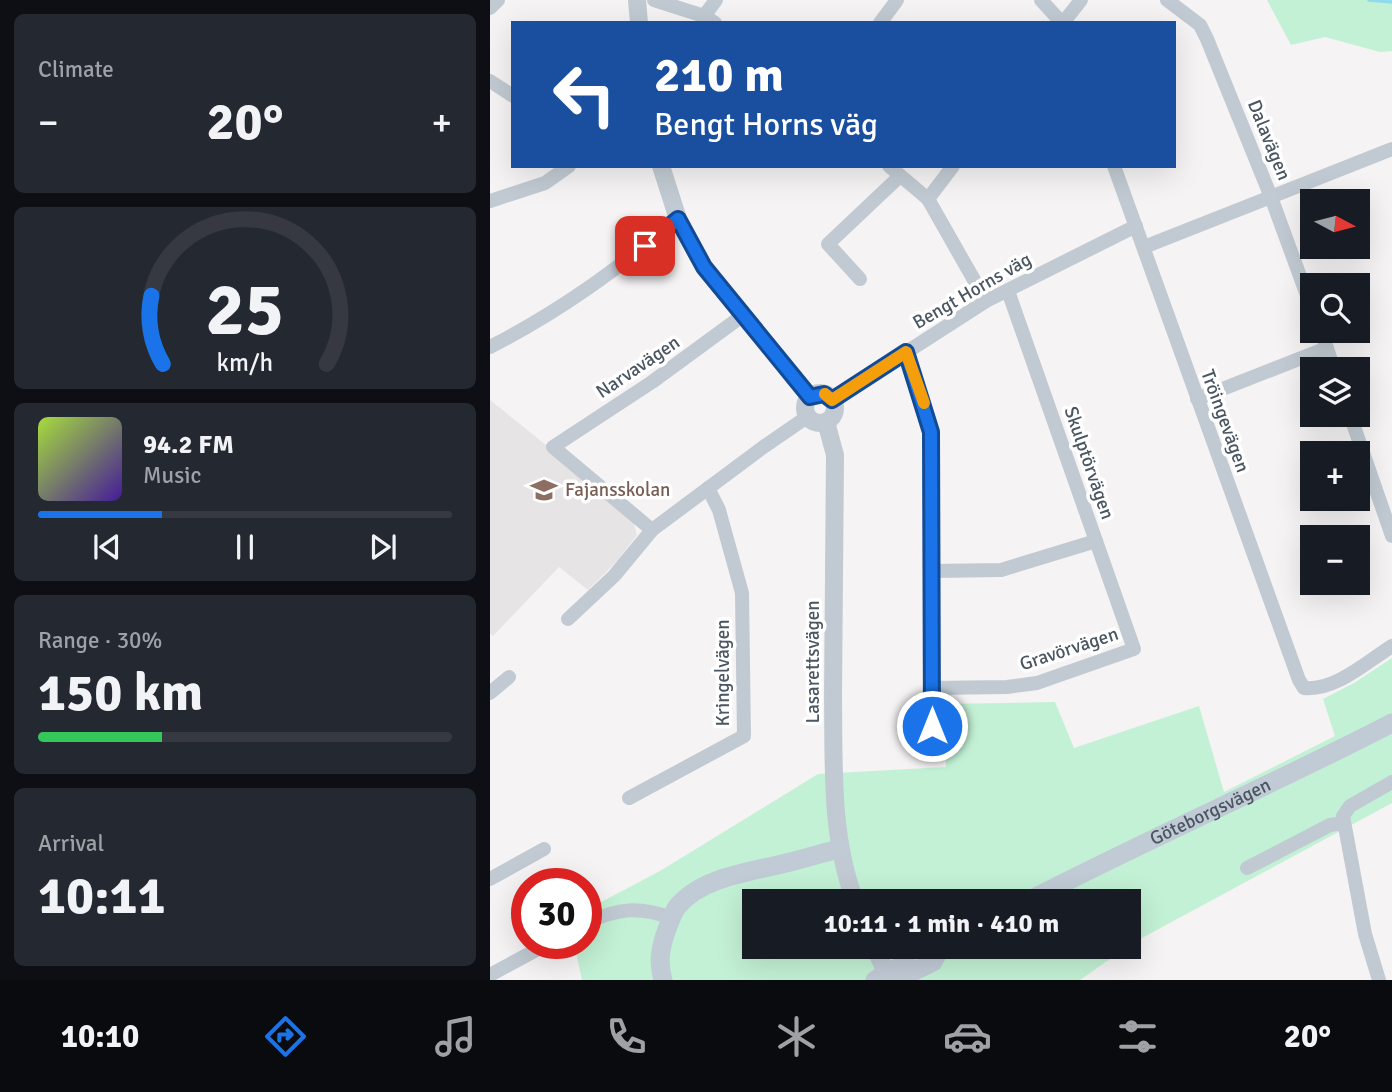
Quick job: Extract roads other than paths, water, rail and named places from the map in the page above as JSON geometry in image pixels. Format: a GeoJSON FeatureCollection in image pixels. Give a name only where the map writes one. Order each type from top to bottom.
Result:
{"type":"FeatureCollection","features":[{"type":"Feature","properties":{"kind":"main road","name":"Göteborgsvägen"},"geometry":{"type":"LineString","coordinates":[[1052,889],[1392,723]]}},
{"type":"Feature","properties":{"kind":"main road"},"geometry":{"type":"LineString","coordinates":[[663,980],[660,955],[672,918],[677,907],[693,894],[714,882],[739,873],[840,849]]}},
{"type":"Feature","properties":{"kind":"main road"},"geometry":{"type":"LineString","coordinates":[[875,980],[904,972],[923,959]]}},
{"type":"Feature","properties":{"kind":"street"},"geometry":{"type":"LineString","coordinates":[[490,8],[498,0]]}},
{"type":"Feature","properties":{"kind":"street"},"geometry":{"type":"LineString","coordinates":[[636,0],[639,21]]}},
{"type":"Feature","properties":{"kind":"street"},"geometry":{"type":"LineString","coordinates":[[654,0],[709,20],[716,0]]}},
{"type":"Feature","properties":{"kind":"street"},"geometry":{"type":"LineString","coordinates":[[881,21],[897,0]]}},
{"type":"Feature","properties":{"kind":"street"},"geometry":{"type":"LineString","coordinates":[[1041,0],[1061,21]]}},
{"type":"Feature","properties":{"kind":"street"},"geometry":{"type":"LineString","coordinates":[[1065,21],[1081,0]]}},
{"type":"Feature","properties":{"kind":"street","name":"Dalavägen"},"geometry":{"type":"LineString","coordinates":[[1167,0],[1200,25],[1207,38],[1300,276]]}},
{"type":"Feature","properties":{"kind":"street"},"geometry":{"type":"LineString","coordinates":[[490,81],[511,95]]}},
{"type":"Feature","properties":{"kind":"street"},"geometry":{"type":"LineString","coordinates":[[1144,247],[1392,149]]}},
{"type":"Feature","properties":{"kind":"street"},"geometry":{"type":"LineString","coordinates":[[490,201],[545,184],[566,168]]}},
{"type":"Feature","properties":{"kind":"street"},"geometry":{"type":"LineString","coordinates":[[662,168],[678,219],[704,267],[810,397]]}},
{"type":"Feature","properties":{"kind":"street"},"geometry":{"type":"LineString","coordinates":[[928,199],[951,168]]}},
{"type":"Feature","properties":{"kind":"street","name":"Tröingevägen"},"geometry":{"type":"LineString","coordinates":[[1115,168],[1294,671],[1304,688],[1323,687],[1392,646]]}},
{"type":"Feature","properties":{"kind":"street"},"geometry":{"type":"LineString","coordinates":[[860,279],[828,244],[895,171],[928,199],[986,301]]}},
{"type":"Feature","properties":{"kind":"street"},"geometry":{"type":"LineString","coordinates":[[490,347],[554,312],[606,277],[678,219]]}},
{"type":"Feature","properties":{"kind":"street","name":"Bengt Horns väg"},"geometry":{"type":"LineString","coordinates":[[832,400],[986,301],[1136,226]]}},
{"type":"Feature","properties":{"kind":"street","name":"Skulptörvägen"},"geometry":{"type":"LineString","coordinates":[[1008,291],[1134,649]]}},
{"type":"Feature","properties":{"kind":"street","name":"Narvavägen"},"geometry":{"type":"LineString","coordinates":[[652,530],[552,447],[652,382],[742,316]]}},
{"type":"Feature","properties":{"kind":"street"},"geometry":{"type":"LineString","coordinates":[[1325,343],[1330,357]]}},
{"type":"Feature","properties":{"kind":"street"},"geometry":{"type":"LineString","coordinates":[[1197,399],[1327,348]]}},
{"type":"Feature","properties":{"kind":"street"},"geometry":{"type":"LineString","coordinates":[[906,352],[931,432],[932,726]]}},
{"type":"Feature","properties":{"kind":"street"},"geometry":{"type":"LineString","coordinates":[[824,394],[832,400],[834,413],[826,422],[816,423],[807,417],[805,405],[810,397],[824,394]]}},
{"type":"Feature","properties":{"kind":"street"},"geometry":{"type":"LineString","coordinates":[[568,619],[617,573],[652,530],[807,417]]}},
{"type":"Feature","properties":{"kind":"street","name":"Lasarettsvägen"},"geometry":{"type":"LineString","coordinates":[[826,422],[835,455],[834,758],[840,849],[852,889]]}},
{"type":"Feature","properties":{"kind":"street"},"geometry":{"type":"LineString","coordinates":[[1354,427],[1392,536]]}},
{"type":"Feature","properties":{"kind":"street","name":"Kringelvägen"},"geometry":{"type":"LineString","coordinates":[[629,798],[744,736],[742,593],[719,510],[708,488]]}},
{"type":"Feature","properties":{"kind":"street"},"geometry":{"type":"LineString","coordinates":[[932,570],[1000,570],[1096,541]]}},
{"type":"Feature","properties":{"kind":"street","name":"Gravörvägen"},"geometry":{"type":"LineString","coordinates":[[932,688],[1007,687],[1037,683],[1134,649]]}},
{"type":"Feature","properties":{"kind":"street"},"geometry":{"type":"LineString","coordinates":[[490,694],[509,677]]}},
{"type":"Feature","properties":{"kind":"street"},"geometry":{"type":"LineString","coordinates":[[1379,980],[1364,934],[1343,816],[1350,806],[1391,785]]}},
{"type":"Feature","properties":{"kind":"street"},"geometry":{"type":"LineString","coordinates":[[1247,868],[1330,825],[1343,823]]}},
{"type":"Feature","properties":{"kind":"street"},"geometry":{"type":"LineString","coordinates":[[490,879],[544,849]]}},
{"type":"Feature","properties":{"kind":"street"},"geometry":{"type":"LineString","coordinates":[[602,917],[631,909],[672,918]]}},
{"type":"Feature","properties":{"kind":"street"},"geometry":{"type":"LineString","coordinates":[[490,975],[520,959]]}},
{"type":"Feature","properties":{"kind":"street"},"geometry":{"type":"LineString","coordinates":[[880,959],[890,980]]}},
{"type":"Feature","properties":{"kind":"waterway"},"geometry":{"type":"LineString","coordinates":[[1369,0],[1392,2]]}},
{"type":"Feature","properties":{"kind":"place","name":"Fajansskolan"},"geometry":{"type":"Point","coordinates":[544,490]}}]}
